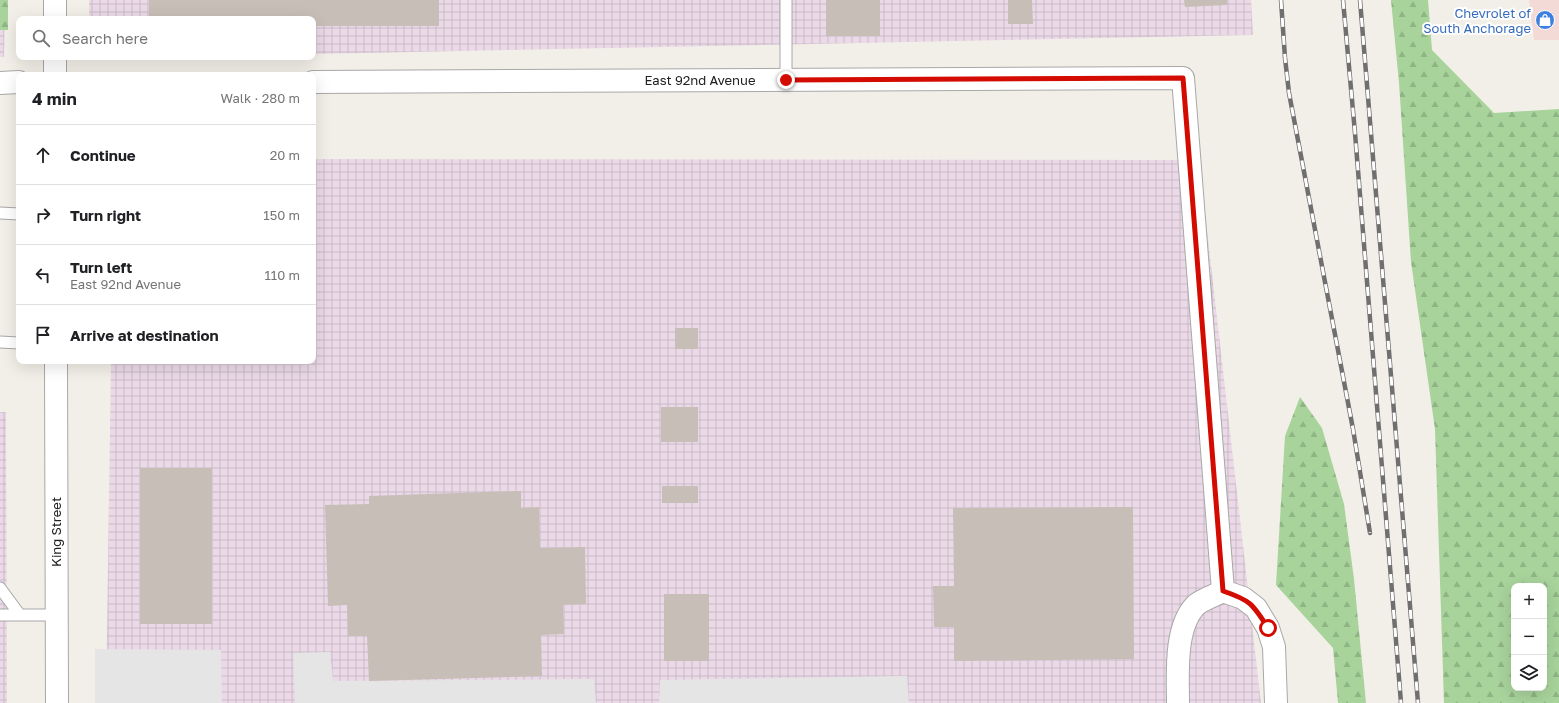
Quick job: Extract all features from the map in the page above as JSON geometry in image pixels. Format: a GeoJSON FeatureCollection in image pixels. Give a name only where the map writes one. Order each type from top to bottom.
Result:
{"type":"FeatureCollection","features":[{"type":"Feature","properties":{"kind":"street"},"geometry":{"type":"LineString","coordinates":[[55,0],[55,16]]}},
{"type":"Feature","properties":{"kind":"street"},"geometry":{"type":"LineString","coordinates":[[55,60],[55,72]]}},
{"type":"Feature","properties":{"kind":"street","name":"East 92nd Avenue"},"geometry":{"type":"LineString","coordinates":[[316,82],[1183,78],[1223,591]]}},
{"type":"Feature","properties":{"kind":"street"},"geometry":{"type":"LineString","coordinates":[[0,83],[16,82]]}},
{"type":"Feature","properties":{"kind":"street","name":"King Street"},"geometry":{"type":"LineString","coordinates":[[56,364],[56,703]]}},
{"type":"Feature","properties":{"kind":"street"},"geometry":{"type":"LineString","coordinates":[[1178,703],[1179,646],[1183,624],[1196,605],[1223,591],[1243,598],[1256,608],[1268,628],[1274,647],[1276,703]]}},
{"type":"Feature","properties":{"kind":"lane"},"geometry":{"type":"LineString","coordinates":[[786,0],[786,80]]}},
{"type":"Feature","properties":{"kind":"lane"},"geometry":{"type":"LineString","coordinates":[[0,213],[16,214]]}},
{"type":"Feature","properties":{"kind":"lane"},"geometry":{"type":"LineString","coordinates":[[0,342],[16,343]]}},
{"type":"Feature","properties":{"kind":"lane"},"geometry":{"type":"LineString","coordinates":[[0,588],[20,615]]}},
{"type":"Feature","properties":{"kind":"lane"},"geometry":{"type":"LineString","coordinates":[[0,615],[56,616]]}},
{"type":"Feature","properties":{"kind":"shaded area"},"geometry":{"type":"Polygon","coordinates":[[[0,0],[5,0],[4,57],[0,57],[0,0]]]}},
{"type":"Feature","properties":{"kind":"shaded area"},"geometry":{"type":"Polygon","coordinates":[[[89,0],[1251,0],[1253,35],[316,54],[316,16],[89,16],[89,0]]]}},
{"type":"Feature","properties":{"kind":"shaded area","name":"Chevrolet of South Anchorage"},"geometry":{"type":"Polygon","coordinates":[[[1529,0],[1559,0],[1559,40],[1534,40],[1529,0]]]}},
{"type":"Feature","properties":{"kind":"shaded area"},"geometry":{"type":"Polygon","coordinates":[[[316,159],[1199,160],[1261,703],[106,703],[111,364],[316,364],[316,159]]]}},
{"type":"Feature","properties":{"kind":"shaded area"},"geometry":{"type":"Polygon","coordinates":[[[0,412],[6,412],[7,703],[0,703],[0,412]]]}},
{"type":"Feature","properties":{"kind":"shaded area"},"geometry":{"type":"Polygon","coordinates":[[[95,649],[221,650],[222,703],[95,703],[95,649]]]}},
{"type":"Feature","properties":{"kind":"shaded area"},"geometry":{"type":"Polygon","coordinates":[[[330,652],[333,681],[594,679],[596,703],[295,703],[293,653],[330,652]]]}},
{"type":"Feature","properties":{"kind":"shaded area"},"geometry":{"type":"Polygon","coordinates":[[[907,676],[909,703],[659,703],[660,680],[907,676]]]}},
{"type":"Feature","properties":{"kind":"green space"},"geometry":{"type":"Polygon","coordinates":[[[0,0],[8,0],[8,30],[0,30],[0,0]]]}},
{"type":"Feature","properties":{"kind":"green space"},"geometry":{"type":"Polygon","coordinates":[[[1391,0],[1428,0],[1432,50],[1494,113],[1559,109],[1559,703],[1444,703],[1435,429],[1411,262],[1399,83],[1391,0]]]}},
{"type":"Feature","properties":{"kind":"green space"},"geometry":{"type":"Polygon","coordinates":[[[1300,397],[1322,428],[1344,504],[1354,579],[1366,703],[1338,703],[1333,648],[1276,585],[1285,436],[1300,397]]]}},
{"type":"Feature","properties":{"kind":"building"},"geometry":{"type":"Polygon","coordinates":[[[149,0],[439,0],[439,26],[316,26],[316,16],[149,16],[149,0]]]}},
{"type":"Feature","properties":{"kind":"building"},"geometry":{"type":"Polygon","coordinates":[[[826,0],[880,0],[880,36],[826,36],[826,0]]]}},
{"type":"Feature","properties":{"kind":"building"},"geometry":{"type":"Polygon","coordinates":[[[1008,0],[1032,0],[1033,24],[1008,24],[1008,0]]]}},
{"type":"Feature","properties":{"kind":"building"},"geometry":{"type":"Polygon","coordinates":[[[1184,0],[1227,0],[1227,5],[1185,7],[1184,0]]]}},
{"type":"Feature","properties":{"kind":"building"},"geometry":{"type":"Polygon","coordinates":[[[675,328],[698,328],[698,349],[675,349],[675,328]]]}},
{"type":"Feature","properties":{"kind":"building"},"geometry":{"type":"Polygon","coordinates":[[[661,407],[698,407],[698,442],[661,442],[661,407]]]}},
{"type":"Feature","properties":{"kind":"building"},"geometry":{"type":"Polygon","coordinates":[[[140,468],[212,468],[212,624],[140,624],[140,468]]]}},
{"type":"Feature","properties":{"kind":"building"},"geometry":{"type":"Polygon","coordinates":[[[662,486],[698,486],[698,503],[662,503],[662,486]]]}},
{"type":"Feature","properties":{"kind":"building"},"geometry":{"type":"Polygon","coordinates":[[[521,491],[521,508],[539,507],[540,548],[585,547],[586,604],[563,605],[564,634],[541,635],[542,676],[369,681],[367,636],[348,636],[347,605],[328,606],[325,505],[369,504],[369,496],[521,491]]]}},
{"type":"Feature","properties":{"kind":"building"},"geometry":{"type":"Polygon","coordinates":[[[1133,507],[1134,659],[954,661],[954,627],[934,627],[933,586],[954,586],[953,508],[1133,507]]]}},
{"type":"Feature","properties":{"kind":"building"},"geometry":{"type":"Polygon","coordinates":[[[664,594],[709,594],[709,661],[664,661],[664,594]]]}},
{"type":"Feature","properties":{"kind":"railway"},"geometry":{"type":"LineString","coordinates":[[1281,0],[1289,93],[1353,429],[1370,533]]}},
{"type":"Feature","properties":{"kind":"railway"},"geometry":{"type":"LineString","coordinates":[[1343,0],[1401,703]]}},
{"type":"Feature","properties":{"kind":"railway"},"geometry":{"type":"LineString","coordinates":[[1360,0],[1418,703]]}},
{"type":"Feature","properties":{"kind":"place","name":"Chevrolet of South Anchorage"},"geometry":{"type":"Point","coordinates":[1545,20]}},
{"type":"Feature","properties":{"kind":"route"},"geometry":{"type":"LineString","coordinates":[[786,80],[1183,78],[1223,591],[1243,598],[1256,608],[1268,628]]}}]}
